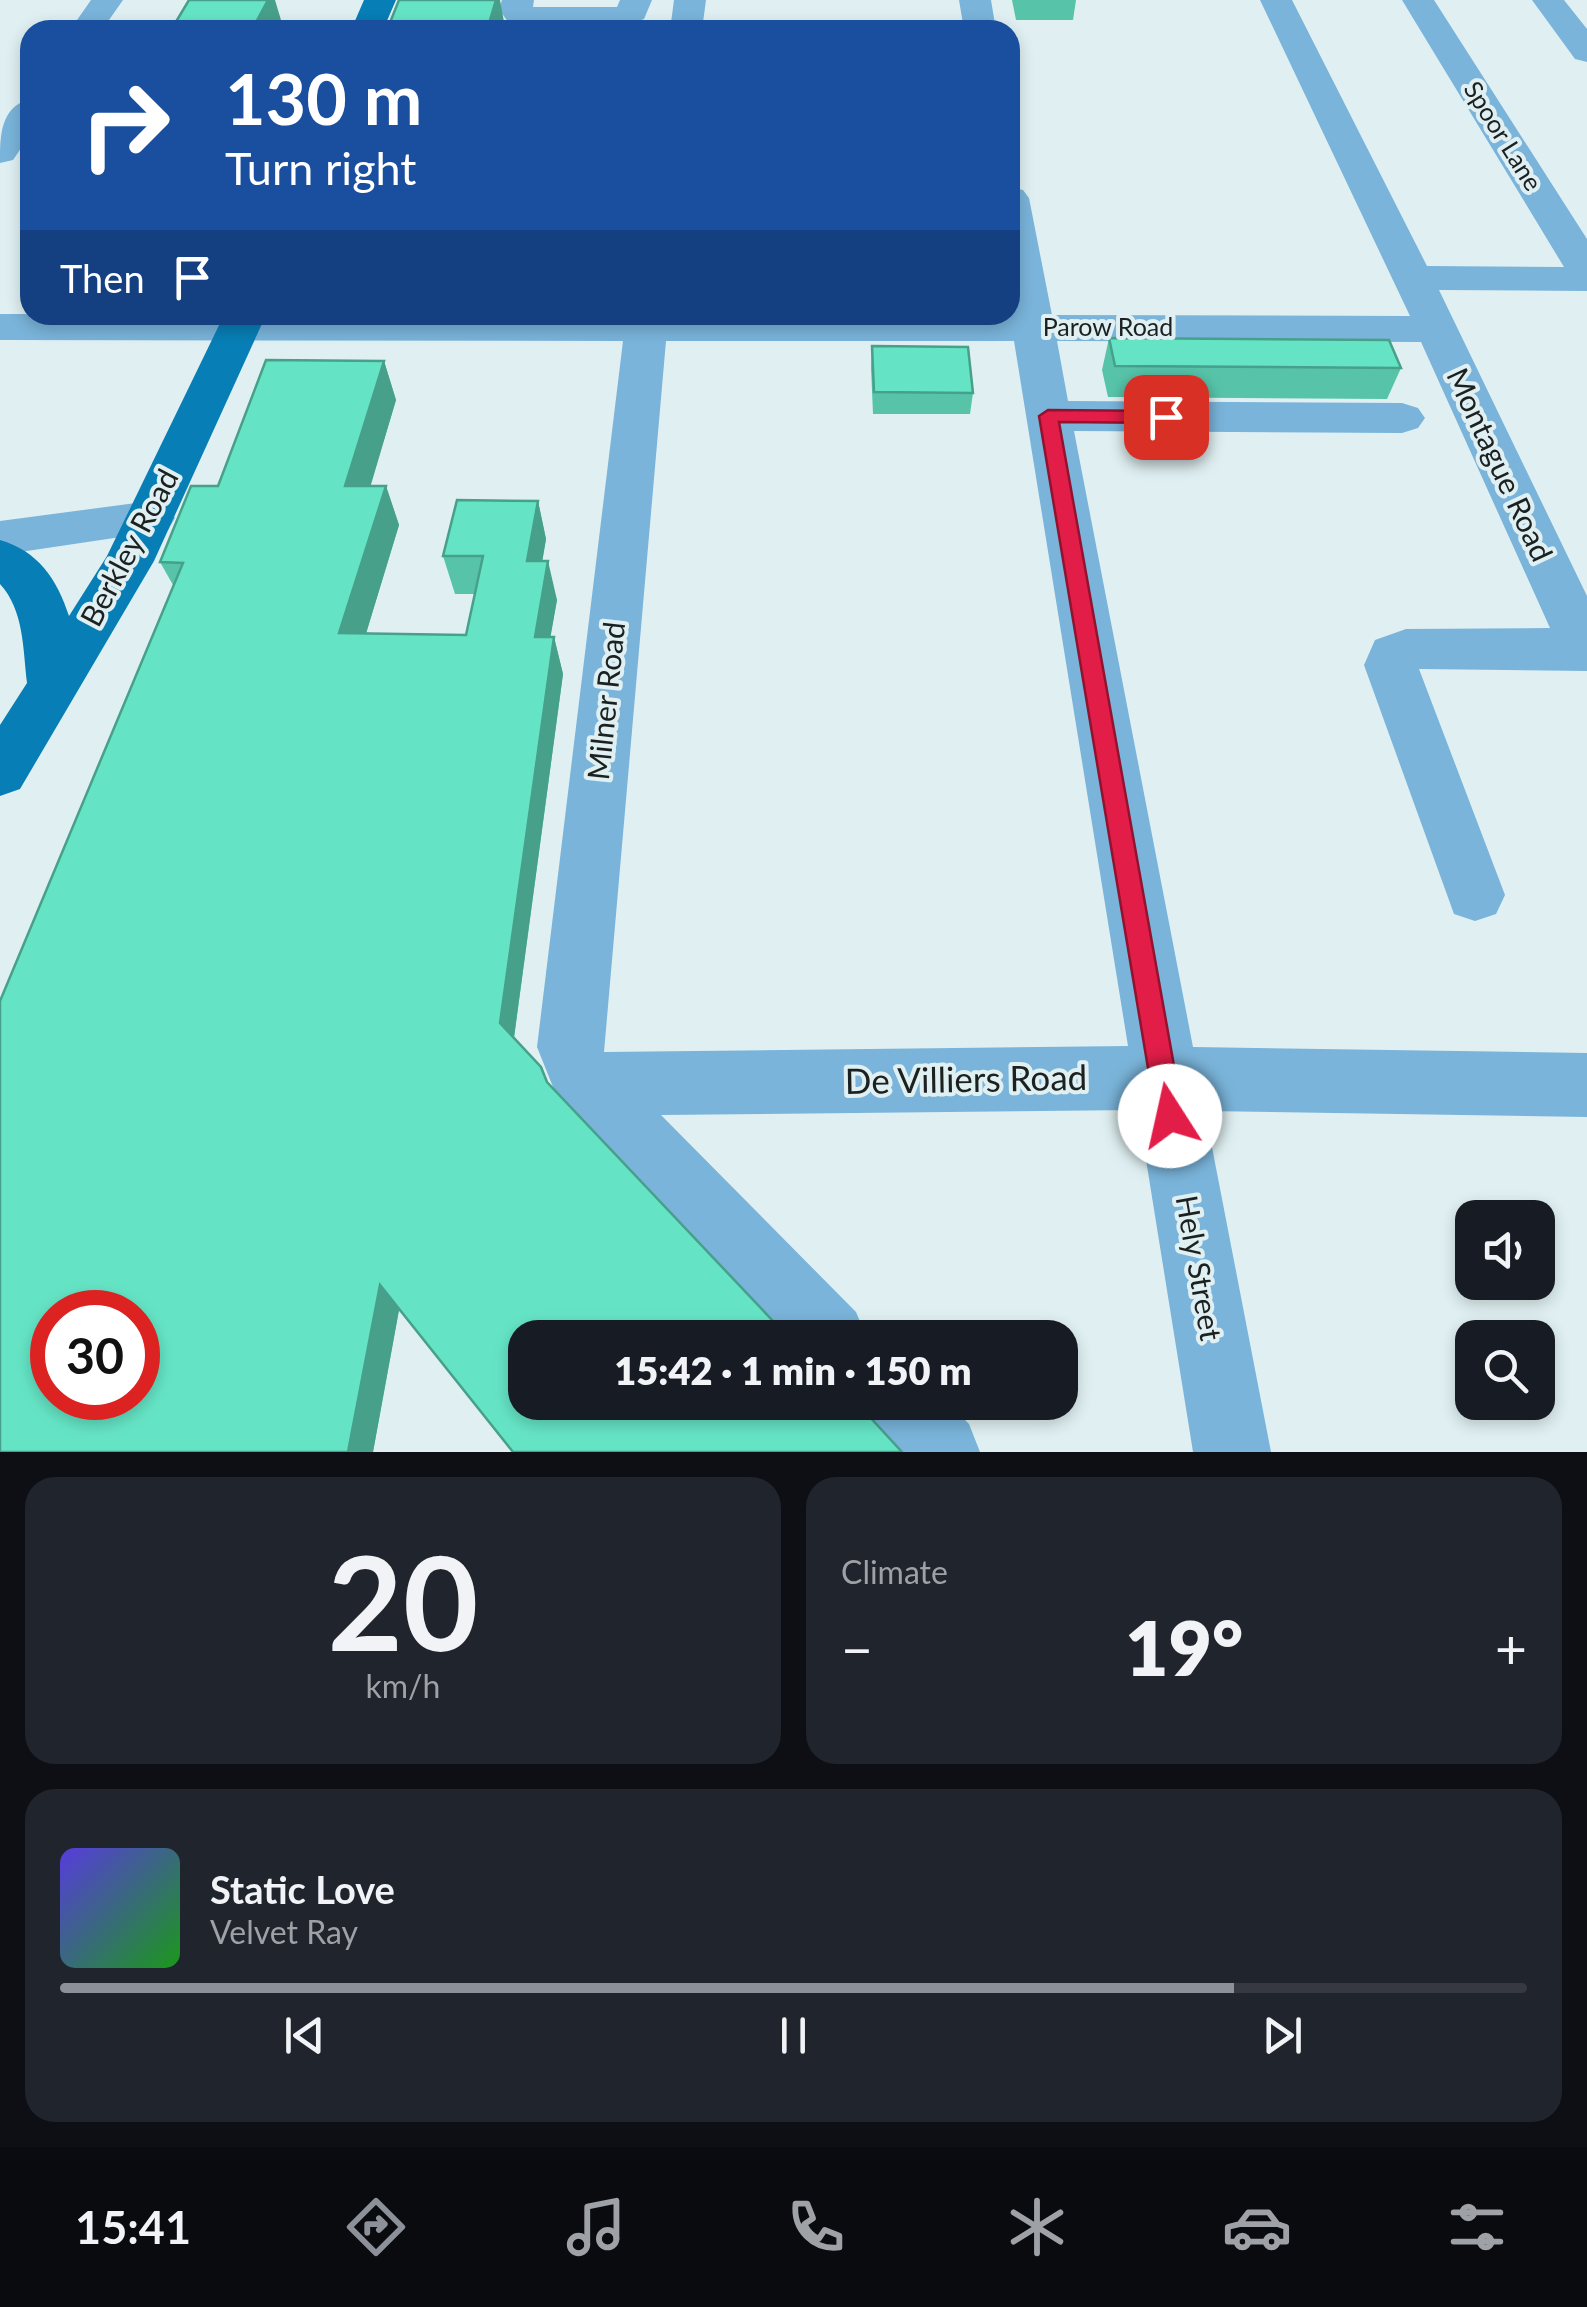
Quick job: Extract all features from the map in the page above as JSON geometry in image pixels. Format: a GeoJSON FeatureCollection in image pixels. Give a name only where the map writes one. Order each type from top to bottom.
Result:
{"type":"FeatureCollection","features":[{"type":"Feature","properties":{"kind":"main road","name":"Berkley Road"},"geometry":{"type":"LineString","coordinates":[[0,774],[151,518],[240,325]]}},
{"type":"Feature","properties":{"kind":"main road"},"geometry":{"type":"LineString","coordinates":[[0,558],[28,577],[41,602],[54,687]]}},
{"type":"Feature","properties":{"kind":"street"},"geometry":{"type":"LineString","coordinates":[[518,0],[515,9],[523,16],[595,8],[627,16],[634,12],[636,0]]}},
{"type":"Feature","properties":{"kind":"street","name":"Montague Road"},"geometry":{"type":"LineString","coordinates":[[1276,0],[1413,278],[1586,649]]}},
{"type":"Feature","properties":{"kind":"street","name":"Spoor Lane"},"geometry":{"type":"LineString","coordinates":[[1418,0],[1587,271]]}},
{"type":"Feature","properties":{"kind":"street"},"geometry":{"type":"LineString","coordinates":[[1548,0],[1587,52]]}},
{"type":"Feature","properties":{"kind":"street"},"geometry":{"type":"LineString","coordinates":[[0,152],[20,124]]}},
{"type":"Feature","properties":{"kind":"street","name":"Hely Street"},"geometry":{"type":"LineString","coordinates":[[1020,254],[1162,1078],[1232,1452]]}},
{"type":"Feature","properties":{"kind":"street"},"geometry":{"type":"LineString","coordinates":[[1413,278],[1587,279]]}},
{"type":"Feature","properties":{"kind":"street","name":"Parow Road"},"geometry":{"type":"LineString","coordinates":[[0,327],[81,325]]}},
{"type":"Feature","properties":{"kind":"street","name":"Milner Road"},"geometry":{"type":"LineString","coordinates":[[584,1084],[570,1047],[646,325]]}},
{"type":"Feature","properties":{"kind":"street","name":"Parow Road"},"geometry":{"type":"LineString","coordinates":[[904,325],[1435,328]]}},
{"type":"Feature","properties":{"kind":"street"},"geometry":{"type":"LineString","coordinates":[[1048,416],[1402,418]]}},
{"type":"Feature","properties":{"kind":"street"},"geometry":{"type":"LineString","coordinates":[[0,538],[151,518]]}},
{"type":"Feature","properties":{"kind":"street"},"geometry":{"type":"LineString","coordinates":[[1475,895],[1391,665],[1394,654],[1406,650],[1586,649]]}},
{"type":"Feature","properties":{"kind":"street","name":"De Villiers Road"},"geometry":{"type":"LineString","coordinates":[[584,1084],[1162,1078],[1587,1085]]}},
{"type":"Feature","properties":{"kind":"street"},"geometry":{"type":"LineString","coordinates":[[584,1084],[813,1320]]}},
{"type":"Feature","properties":{"kind":"street"},"geometry":{"type":"LineString","coordinates":[[910,1420],[941,1452]]}},
{"type":"Feature","properties":{"kind":"building"},"geometry":{"type":"Polygon","coordinates":[[[189,0],[268,0],[257,20],[177,20],[189,0]]]}},
{"type":"Feature","properties":{"kind":"building"},"geometry":{"type":"Polygon","coordinates":[[[399,0],[496,0],[490,20],[391,20],[399,0]]]}},
{"type":"Feature","properties":{"kind":"building"},"geometry":{"type":"Polygon","coordinates":[[[1109,338],[1389,340],[1401,368],[1115,366],[1109,338]]]}},
{"type":"Feature","properties":{"kind":"building"},"geometry":{"type":"Polygon","coordinates":[[[872,346],[968,347],[973,393],[874,392],[872,346]]]}},
{"type":"Feature","properties":{"kind":"building"},"geometry":{"type":"Polygon","coordinates":[[[266,360],[384,361],[345,486],[386,486],[339,633],[466,635],[483,556],[443,556],[457,500],[538,501],[527,561],[548,561],[535,637],[554,637],[500,1023],[541,1067],[547,1082],[772,1320],[508,1320],[508,1420],[873,1420],[902,1452],[513,1452],[380,1285],[348,1452],[0,1452],[0,1001],[183,563],[160,562],[191,486],[218,486],[266,360]]]}},
{"type":"Feature","properties":{"kind":"route"},"geometry":{"type":"LineString","coordinates":[[1166,417],[1048,416],[1170,1116]]}}]}
